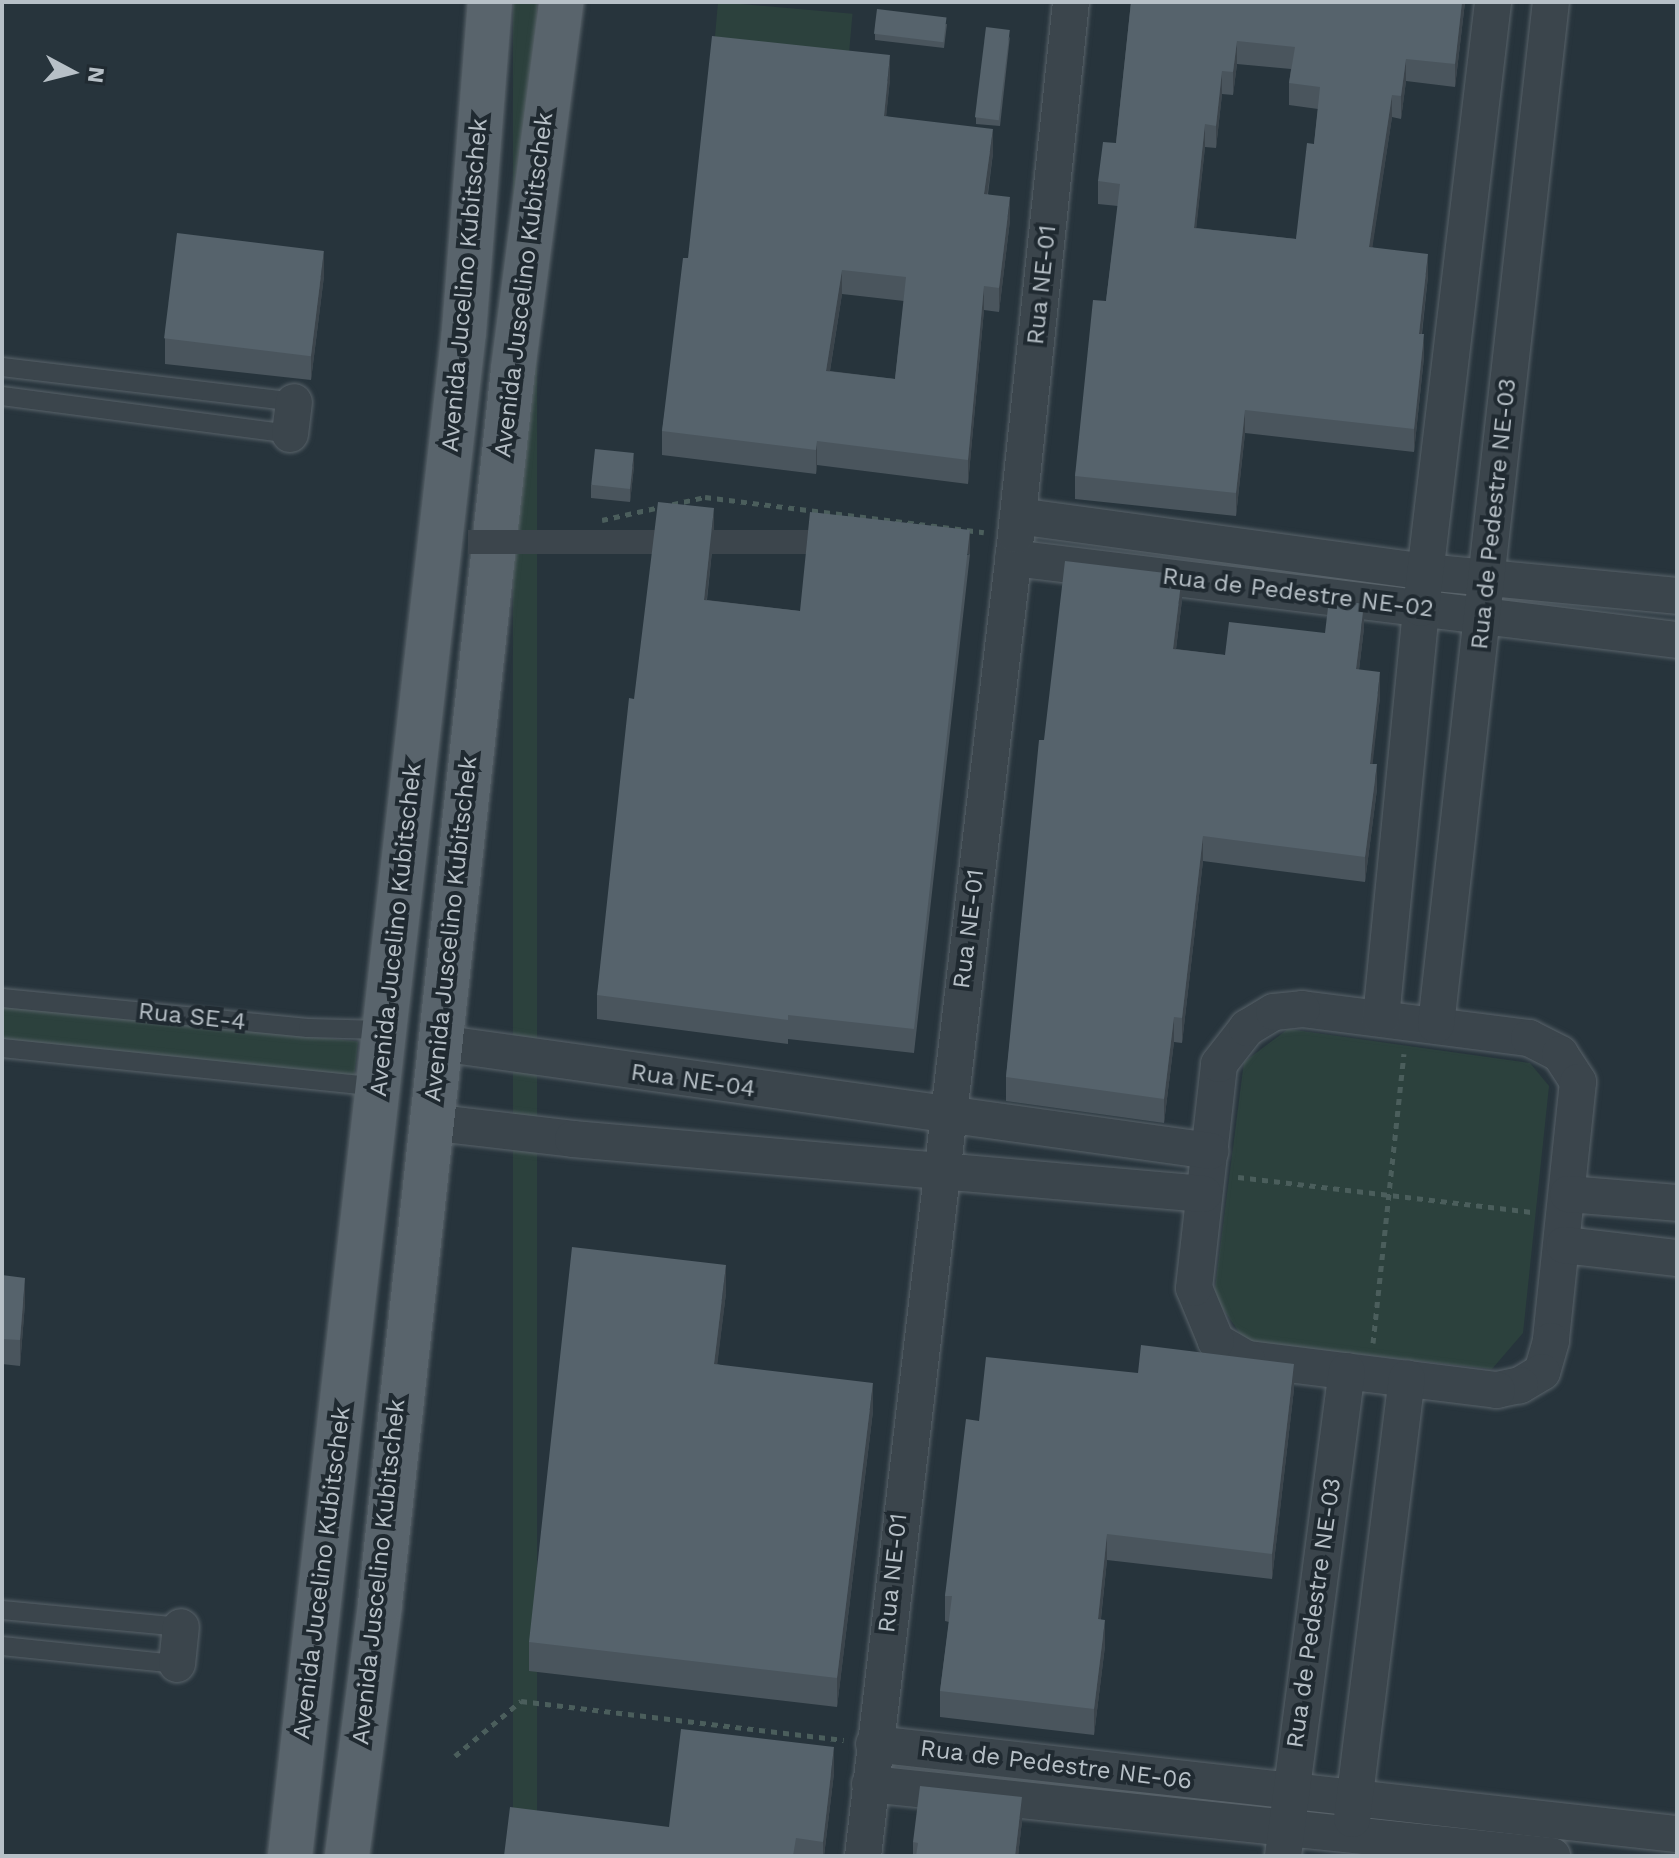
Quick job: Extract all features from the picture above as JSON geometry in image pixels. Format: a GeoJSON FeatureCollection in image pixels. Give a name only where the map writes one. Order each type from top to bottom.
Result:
{"type":"FeatureCollection","features":[{"type":"Feature","properties":{"kind":"main road","name":"Avenida Jucelino Kubitschek"},"geometry":{"type":"LineString","coordinates":[[290,1856],[464,331],[490,2]]}},
{"type":"Feature","properties":{"kind":"main road","name":"Avenida Juscelino Kubitschek"},"geometry":{"type":"LineString","coordinates":[[347,1856],[380,1604],[429,1122],[513,369],[561,2]]}},
{"type":"Feature","properties":{"kind":"street","name":"Rua NE-01"},"geometry":{"type":"LineString","coordinates":[[863,1856],[940,1169],[1016,537],[1071,2]]}},
{"type":"Feature","properties":{"kind":"street"},"geometry":{"type":"LineString","coordinates":[[1408,1022],[1421,608],[1493,2]]}},
{"type":"Feature","properties":{"kind":"street","name":"Rua de Pedestre NE-03"},"geometry":{"type":"LineString","coordinates":[[1408,1022],[1483,618],[1551,2]]}},
{"type":"Feature","properties":{"kind":"street","name":"Rua de Pedestre NE-02"},"geometry":{"type":"LineString","coordinates":[[1016,537],[1677,596]]}},
{"type":"Feature","properties":{"kind":"street","name":"Rua de Pedestre NE-02"},"geometry":{"type":"LineString","coordinates":[[1016,537],[1483,618],[1677,640]]}},
{"type":"Feature","properties":{"kind":"street"},"geometry":{"type":"LineString","coordinates":[[1302,1009],[1408,1022],[1529,1038],[1560,1054],[1578,1082],[1566,1219],[1542,1372],[1520,1385],[1497,1390],[1247,1359],[1216,1341],[1194,1288],[1219,1064],[1247,1028],[1274,1012],[1302,1009]]}},
{"type":"Feature","properties":{"kind":"street","name":"Rua NE-04"},"geometry":{"type":"LineString","coordinates":[[439,1043],[947,1116],[1207,1173]]}},
{"type":"Feature","properties":{"kind":"street"},"geometry":{"type":"LineString","coordinates":[[429,1122],[573,1139],[940,1169],[1207,1173]]}},
{"type":"Feature","properties":{"kind":"street"},"geometry":{"type":"LineString","coordinates":[[1566,1219],[1677,1203]]}},
{"type":"Feature","properties":{"kind":"street"},"geometry":{"type":"LineString","coordinates":[[1566,1219],[1677,1258]]}},
{"type":"Feature","properties":{"kind":"street","name":"Rua de Pedestre NE-03"},"geometry":{"type":"LineString","coordinates":[[1285,1842],[1290,1792],[1358,1372]]}},
{"type":"Feature","properties":{"kind":"street"},"geometry":{"type":"LineString","coordinates":[[1348,1845],[1407,1378]]}},
{"type":"Feature","properties":{"kind":"street"},"geometry":{"type":"LineString","coordinates":[[177,1664],[181,1627]]}},
{"type":"Feature","properties":{"kind":"street","name":"Rua de Pedestre NE-06"},"geometry":{"type":"LineString","coordinates":[[874,1744],[1677,1834]]}},
{"type":"Feature","properties":{"kind":"street","name":"Rua de Pedestre NE-06"},"geometry":{"type":"LineString","coordinates":[[870,1784],[1285,1842],[1552,1856]]}},
{"type":"Feature","properties":{"kind":"lane"},"geometry":{"type":"LineString","coordinates":[[2,367],[292,418],[2,396]]}},
{"type":"Feature","properties":{"kind":"lane","name":"Rua SE-4"},"geometry":{"type":"LineString","coordinates":[[2,998],[308,1028],[382,1030]]}},
{"type":"Feature","properties":{"kind":"lane"},"geometry":{"type":"LineString","coordinates":[[2,1048],[378,1087]]}},
{"type":"Feature","properties":{"kind":"lane"},"geometry":{"type":"LineString","coordinates":[[2,1610],[181,1627]]}},
{"type":"Feature","properties":{"kind":"lane"},"geometry":{"type":"LineString","coordinates":[[2,1646],[177,1664]]}},
{"type":"Feature","properties":{"kind":"path"},"geometry":{"type":"LineString","coordinates":[[602,520],[705,497],[1016,537]]}},
{"type":"Feature","properties":{"kind":"path"},"geometry":{"type":"LineString","coordinates":[[1358,1372],[1389,1195],[1408,1022]]}},
{"type":"Feature","properties":{"kind":"path"},"geometry":{"type":"LineString","coordinates":[[1207,1173],[1566,1219]]}},
{"type":"Feature","properties":{"kind":"path"},"geometry":{"type":"LineString","coordinates":[[455,1756],[521,1701],[874,1744]]}},
{"type":"Feature","properties":{"kind":"green space"},"geometry":{"type":"Polygon","coordinates":[[[513,2],[537,2],[537,1856],[513,1856],[513,2]]]}},
{"type":"Feature","properties":{"kind":"green space"},"geometry":{"type":"Polygon","coordinates":[[[718,2],[852,14],[847,72],[713,60],[718,2]]]}},
{"type":"Feature","properties":{"kind":"green space"},"geometry":{"type":"Polygon","coordinates":[[[2,1004],[358,1041],[354,1079],[2,1042],[2,1004]]]}},
{"type":"Feature","properties":{"kind":"green space"},"geometry":{"type":"Polygon","coordinates":[[[1288,1029],[1530,1063],[1549,1086],[1523,1333],[1492,1369],[1246,1342],[1214,1296],[1244,1062],[1288,1029]]]}},
{"type":"Feature","properties":{"kind":"building"},"geometry":{"type":"Polygon","coordinates":[[[1131,2],[1462,2],[1455,64],[1406,59],[1401,96],[1392,95],[1369,247],[1428,254],[1419,334],[1424,334],[1414,429],[1245,410],[1236,493],[1075,476],[1093,300],[1106,301],[1120,184],[1098,181],[1103,142],[1116,143],[1131,2]],[[1237,41],[1233,72],[1222,71],[1216,126],[1205,124],[1194,228],[1296,239],[1307,143],[1314,144],[1320,87],[1289,83],[1295,47],[1237,41]]]}},
{"type":"Feature","properties":{"kind":"building"},"geometry":{"type":"Polygon","coordinates":[[[877,9],[946,18],[943,42],[874,34],[877,9]]]}},
{"type":"Feature","properties":{"kind":"building"},"geometry":{"type":"Polygon","coordinates":[[[986,27],[1010,30],[999,120],[975,117],[986,27]]]}},
{"type":"Feature","properties":{"kind":"building"},"geometry":{"type":"Polygon","coordinates":[[[712,36],[890,55],[884,116],[993,129],[984,194],[1010,197],[999,288],[984,286],[968,460],[817,441],[816,450],[662,431],[683,258],[688,258],[712,36]],[[842,270],[826,371],[895,379],[906,277],[842,270]]]}},
{"type":"Feature","properties":{"kind":"building"},"geometry":{"type":"Polygon","coordinates":[[[177,233],[324,251],[311,356],[164,338],[177,233]]]}},
{"type":"Feature","properties":{"kind":"building"},"geometry":{"type":"Polygon","coordinates":[[[595,449],[634,453],[630,489],[591,485],[595,449]]]}},
{"type":"Feature","properties":{"kind":"building"},"geometry":{"type":"Polygon","coordinates":[[[658,502],[714,508],[704,600],[800,611],[810,512],[970,530],[914,1029],[788,1015],[788,1020],[597,995],[629,698],[634,699],[658,502]]]}},
{"type":"Feature","properties":{"kind":"building"},"geometry":{"type":"Polygon","coordinates":[[[1065,561],[1182,575],[1173,649],[1225,655],[1229,622],[1325,633],[1329,599],[1364,604],[1356,669],[1380,672],[1370,764],[1377,764],[1365,857],[1203,836],[1182,1018],[1174,1017],[1164,1099],[1006,1077],[1039,740],[1044,740],[1065,561]]]}},
{"type":"Feature","properties":{"kind":"building"},"geometry":{"type":"Polygon","coordinates":[[[572,1247],[726,1265],[714,1364],[873,1383],[837,1678],[529,1642],[572,1247]]]}},
{"type":"Feature","properties":{"kind":"building"},"geometry":{"type":"Polygon","coordinates":[[[2,1275],[25,1278],[20,1340],[2,1339],[2,1275]]]}},
{"type":"Feature","properties":{"kind":"building"},"geometry":{"type":"Polygon","coordinates":[[[1141,1345],[1294,1364],[1272,1554],[1107,1534],[1098,1619],[1105,1620],[1094,1709],[940,1691],[952,1596],[945,1596],[966,1419],[979,1421],[986,1357],[1138,1373],[1141,1345]]]}},
{"type":"Feature","properties":{"kind":"building"},"geometry":{"type":"Polygon","coordinates":[[[681,1729],[834,1747],[823,1842],[796,1838],[793,1856],[504,1856],[510,1807],[669,1827],[681,1729]]]}},
{"type":"Feature","properties":{"kind":"building"},"geometry":{"type":"Polygon","coordinates":[[[920,1786],[1022,1797],[1015,1856],[916,1856],[918,1843],[913,1842],[920,1786]]]}}]}
